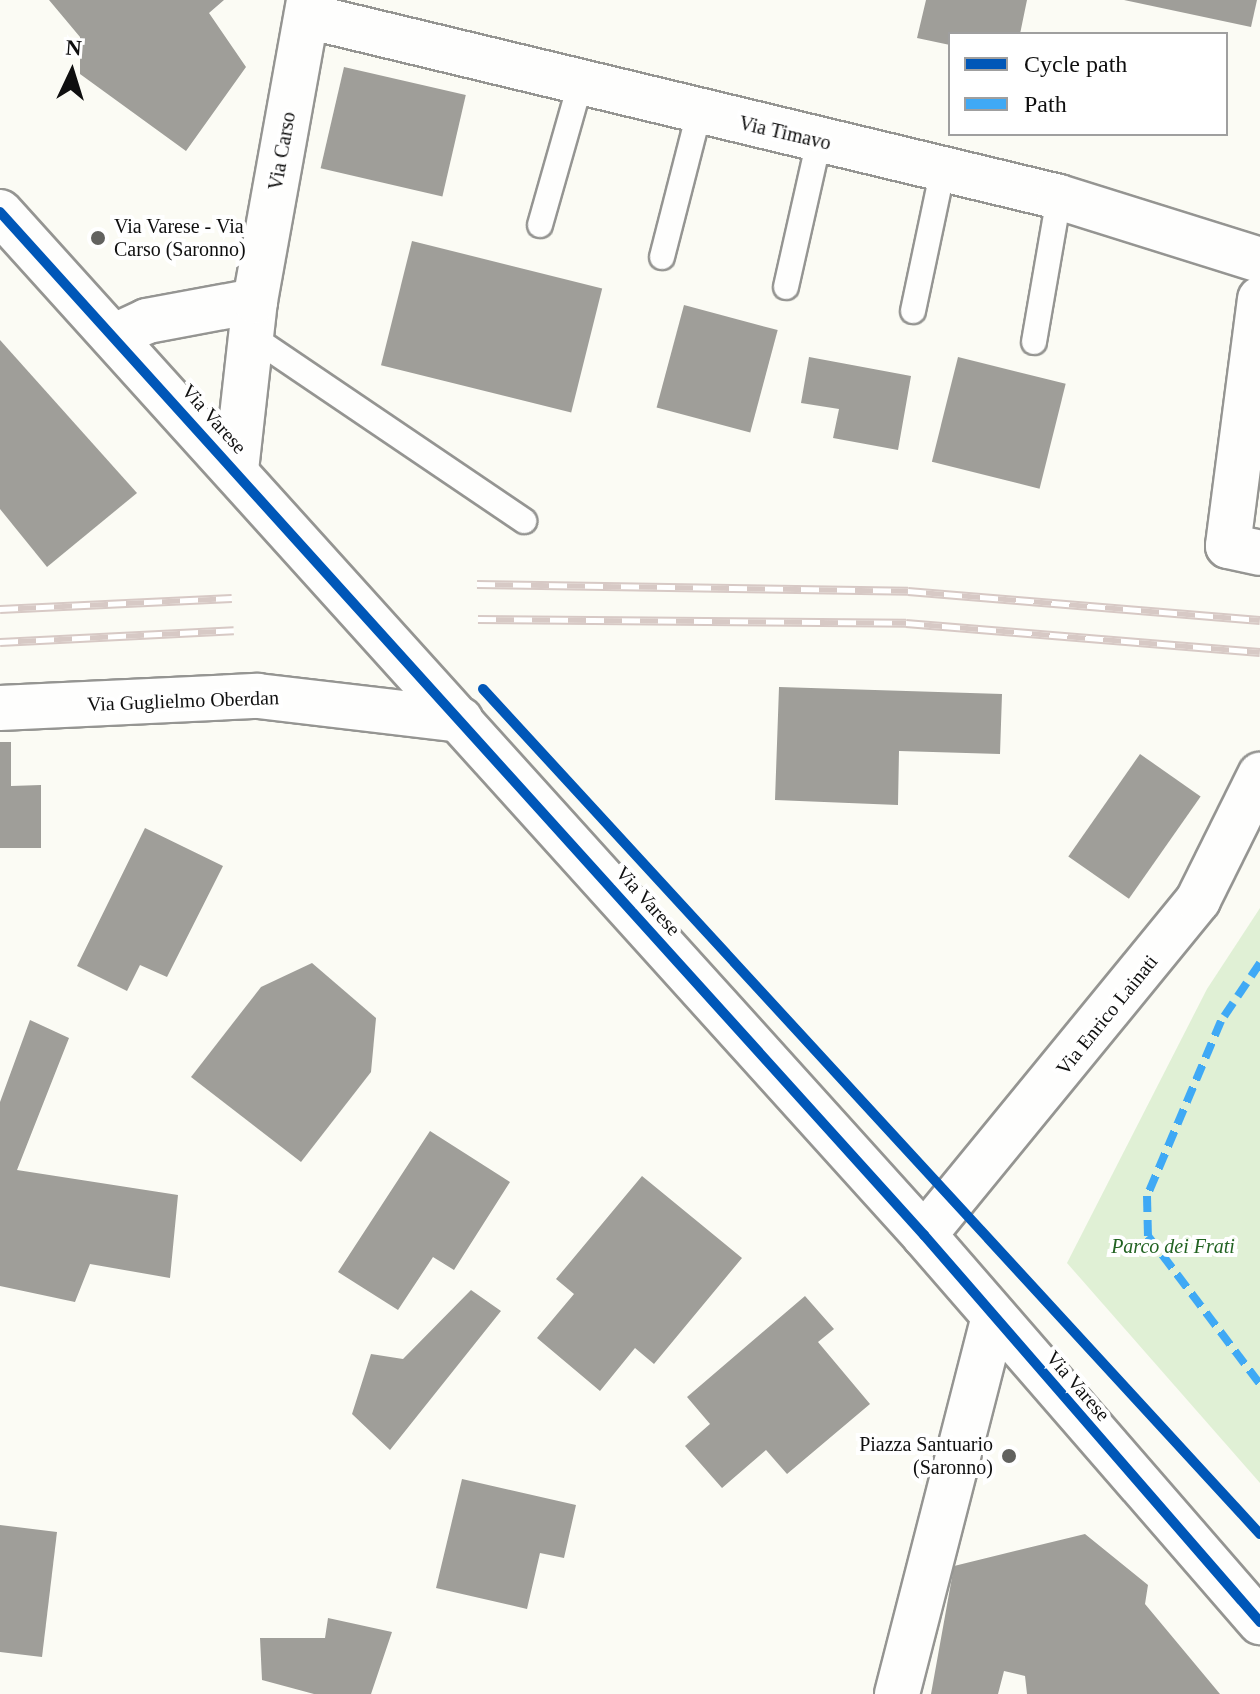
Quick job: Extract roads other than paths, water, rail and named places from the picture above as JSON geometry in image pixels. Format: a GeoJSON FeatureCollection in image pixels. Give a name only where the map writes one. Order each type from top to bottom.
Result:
{"type":"FeatureCollection","features":[{"type":"Feature","properties":{"kind":"street","name":"Via Timavo"},"geometry":{"type":"LineString","coordinates":[[308,8],[580,85],[1059,197],[1260,260]]}},
{"type":"Feature","properties":{"kind":"street","name":"Via Carso"},"geometry":{"type":"LineString","coordinates":[[236,470],[253,318],[308,8]]}},
{"type":"Feature","properties":{"kind":"street","name":"Via Varese"},"geometry":{"type":"LineString","coordinates":[[0,212],[924,1235],[1260,1622]]}},
{"type":"Feature","properties":{"kind":"street"},"geometry":{"type":"LineString","coordinates":[[1260,299],[1228,546],[1260,553]]}},
{"type":"Feature","properties":{"kind":"street"},"geometry":{"type":"LineString","coordinates":[[115,336],[147,321],[253,318]]}},
{"type":"Feature","properties":{"kind":"street","name":"Via Guglielmo Oberdan"},"geometry":{"type":"LineString","coordinates":[[0,708],[258,696],[461,720]]}},
{"type":"Feature","properties":{"kind":"street","name":"Via Enrico Lainati"},"geometry":{"type":"LineString","coordinates":[[924,1235],[1198,900],[1260,775]]}},
{"type":"Feature","properties":{"kind":"street"},"geometry":{"type":"LineString","coordinates":[[897,1694],[994,1317]]}},
{"type":"Feature","properties":{"kind":"lane"},"geometry":{"type":"LineString","coordinates":[[540,225],[580,85]]}},
{"type":"Feature","properties":{"kind":"lane"},"geometry":{"type":"LineString","coordinates":[[662,257],[699,113]]}},
{"type":"Feature","properties":{"kind":"lane"},"geometry":{"type":"LineString","coordinates":[[786,287],[819,141]]}},
{"type":"Feature","properties":{"kind":"lane"},"geometry":{"type":"LineString","coordinates":[[913,311],[943,169]]}},
{"type":"Feature","properties":{"kind":"lane"},"geometry":{"type":"LineString","coordinates":[[1034,342],[1059,197]]}},
{"type":"Feature","properties":{"kind":"lane"},"geometry":{"type":"LineString","coordinates":[[253,318],[524,521]]}},
{"type":"Feature","properties":{"kind":"railway"},"geometry":{"type":"LineString","coordinates":[[477,584],[908,591],[1260,620]]}},
{"type":"Feature","properties":{"kind":"railway"},"geometry":{"type":"LineString","coordinates":[[0,609],[232,598]]}},
{"type":"Feature","properties":{"kind":"railway"},"geometry":{"type":"LineString","coordinates":[[478,619],[906,623],[1260,652]]}},
{"type":"Feature","properties":{"kind":"railway"},"geometry":{"type":"LineString","coordinates":[[0,642],[234,630]]}},
{"type":"Feature","properties":{"kind":"place","name":"Via Varese - Via Carso (Saronno)"},"geometry":{"type":"Point","coordinates":[98,238]}},
{"type":"Feature","properties":{"kind":"place","name":"Piazza Santuario (Saronno)"},"geometry":{"type":"Point","coordinates":[1009,1456]}},
{"type":"Feature","properties":{"kind":"park label","name":"Parco dei Frati"},"geometry":{"type":"Point","coordinates":[1173,1246]}}]}
